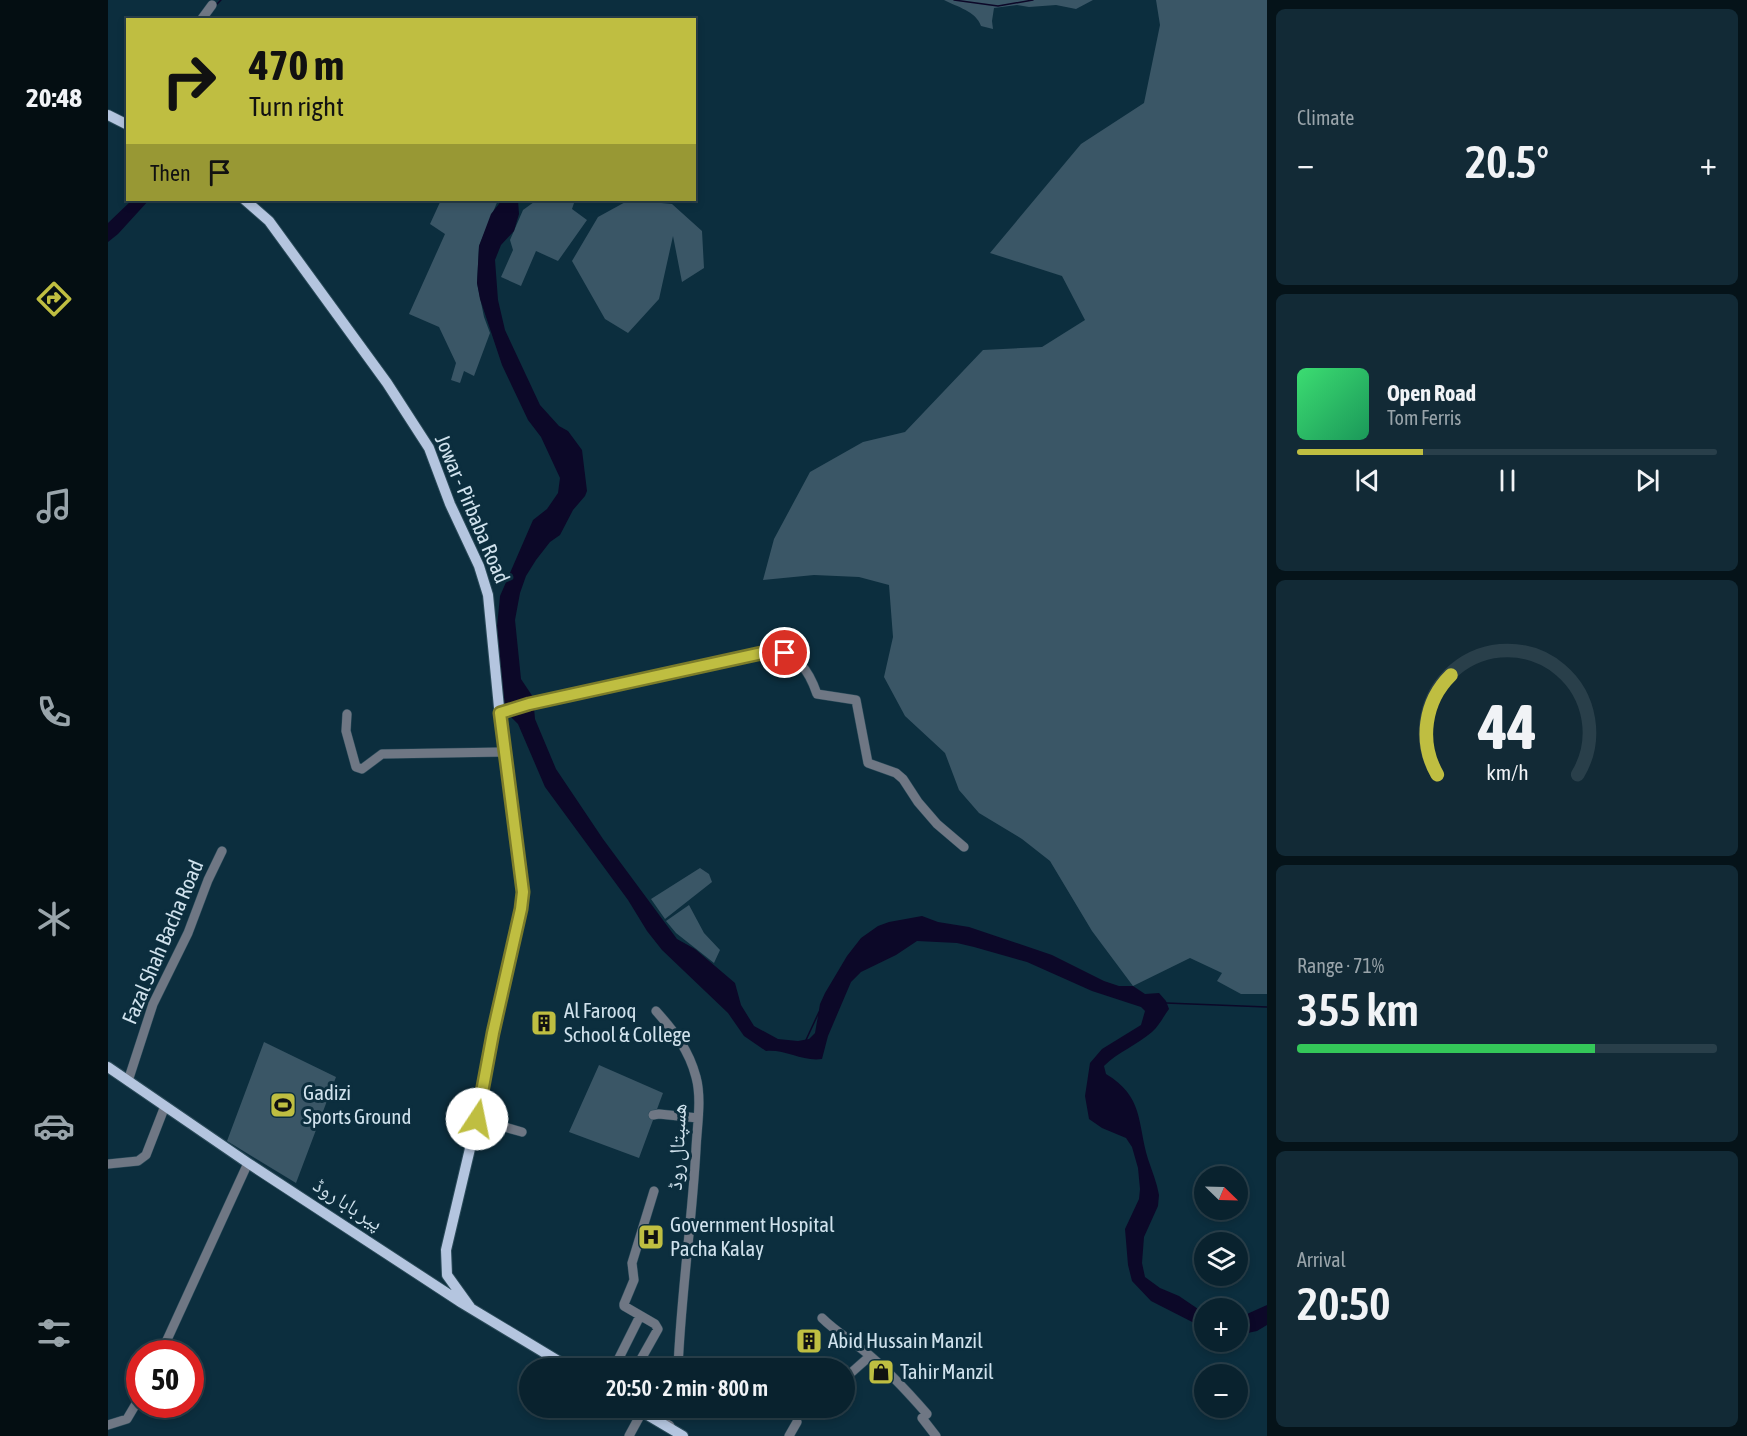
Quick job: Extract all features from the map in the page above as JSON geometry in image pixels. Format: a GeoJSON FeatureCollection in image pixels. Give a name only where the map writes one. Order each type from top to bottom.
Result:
{"type":"FeatureCollection","features":[{"type":"Feature","properties":{"kind":"main road"},"geometry":{"type":"LineString","coordinates":[[108,115],[126,124]]}},
{"type":"Feature","properties":{"kind":"main road","name":"Jowar - Pirbaba Road"},"geometry":{"type":"LineString","coordinates":[[246,201],[269,222],[387,383],[429,448],[450,504],[479,566],[488,595],[505,711],[504,752],[523,892],[477,1119],[446,1250],[445,1264]]}},
{"type":"Feature","properties":{"kind":"main road","name":"پیر بابا روڈ"},"geometry":{"type":"LineString","coordinates":[[108,1067],[248,1163],[470,1308],[553,1358]]}},
{"type":"Feature","properties":{"kind":"main road"},"geometry":{"type":"LineString","coordinates":[[427,1279],[437,1275],[445,1264]]}},
{"type":"Feature","properties":{"kind":"main road"},"geometry":{"type":"LineString","coordinates":[[445,1264],[447,1275],[470,1308]]}},
{"type":"Feature","properties":{"kind":"main road"},"geometry":{"type":"LineString","coordinates":[[653,1418],[679,1433]]}},
{"type":"Feature","properties":{"kind":"street"},"geometry":{"type":"LineString","coordinates":[[202,18],[212,5]]}},
{"type":"Feature","properties":{"kind":"street"},"geometry":{"type":"LineString","coordinates":[[505,711],[771,651],[785,653],[795,658],[810,676],[817,694],[856,700],[868,763],[896,773],[903,778],[911,795],[924,810],[964,847]]}},
{"type":"Feature","properties":{"kind":"street"},"geometry":{"type":"LineString","coordinates":[[347,714],[346,731],[356,767],[362,769],[382,754],[504,752]]}},
{"type":"Feature","properties":{"kind":"street","name":"Fazal Shah Bacha Road"},"geometry":{"type":"LineString","coordinates":[[128,1081],[153,1004],[188,933],[208,880],[222,851]]}},
{"type":"Feature","properties":{"kind":"street","name":"ھسپتال روڈ"},"geometry":{"type":"LineString","coordinates":[[656,1011],[678,1036],[690,1059],[696,1078],[698,1118],[679,1358]]}},
{"type":"Feature","properties":{"kind":"street"},"geometry":{"type":"LineString","coordinates":[[108,1164],[138,1161],[146,1155],[165,1106]]}},
{"type":"Feature","properties":{"kind":"street"},"geometry":{"type":"LineString","coordinates":[[653,1115],[698,1118]]}},
{"type":"Feature","properties":{"kind":"street"},"geometry":{"type":"LineString","coordinates":[[477,1119],[522,1132]]}},
{"type":"Feature","properties":{"kind":"street"},"geometry":{"type":"LineString","coordinates":[[167,1340],[248,1163]]}},
{"type":"Feature","properties":{"kind":"street"},"geometry":{"type":"LineString","coordinates":[[642,1358],[658,1329],[655,1324],[624,1304],[634,1280],[632,1263],[654,1191]]}},
{"type":"Feature","properties":{"kind":"street"},"geometry":{"type":"LineString","coordinates":[[620,1358],[640,1316]]}},
{"type":"Feature","properties":{"kind":"street"},"geometry":{"type":"LineString","coordinates":[[822,1318],[834,1330],[870,1356],[906,1390],[927,1414],[922,1418],[936,1436]]}},
{"type":"Feature","properties":{"kind":"street"},"geometry":{"type":"LineString","coordinates":[[855,1369],[870,1356]]}},
{"type":"Feature","properties":{"kind":"street"},"geometry":{"type":"LineString","coordinates":[[108,1425],[128,1418]]}},
{"type":"Feature","properties":{"kind":"street"},"geometry":{"type":"LineString","coordinates":[[629,1436],[635,1418]]}},
{"type":"Feature","properties":{"kind":"street"},"geometry":{"type":"LineString","coordinates":[[666,1418],[664,1420],[679,1433]]}},
{"type":"Feature","properties":{"kind":"street"},"geometry":{"type":"LineString","coordinates":[[789,1436],[797,1422]]}},
{"type":"Feature","properties":{"kind":"shaded area"},"geometry":{"type":"Polygon","coordinates":[[[944,0],[1093,0],[1076,9],[1056,5],[1029,7],[1017,5],[994,8],[993,29],[981,26],[971,13],[944,0]]]}},
{"type":"Feature","properties":{"kind":"shaded area"},"geometry":{"type":"Polygon","coordinates":[[[1156,0],[1267,0],[1267,994],[1241,994],[1217,981],[1222,973],[1190,958],[1133,986],[1092,931],[1050,861],[1022,839],[979,813],[959,790],[945,753],[905,716],[884,677],[893,637],[889,585],[859,577],[814,575],[763,580],[774,539],[810,472],[863,442],[905,432],[983,350],[1042,347],[1085,320],[1062,276],[990,253],[1081,144],[1144,103],[1160,25],[1156,0]]]}},
{"type":"Feature","properties":{"kind":"shaded area"},"geometry":{"type":"Polygon","coordinates":[[[131,201],[148,201],[108,242],[108,223],[131,201]]]}},
{"type":"Feature","properties":{"kind":"shaded area"},"geometry":{"type":"Polygon","coordinates":[[[441,201],[498,201],[479,246],[477,283],[490,333],[474,376],[464,371],[460,383],[451,380],[456,363],[439,327],[409,314],[445,234],[430,224],[441,201]]]}},
{"type":"Feature","properties":{"kind":"shaded area"},"geometry":{"type":"Polygon","coordinates":[[[501,201],[518,201],[519,214],[514,231],[501,245],[495,260],[498,300],[505,330],[540,405],[559,426],[568,431],[582,450],[587,491],[573,510],[560,535],[550,542],[526,576],[515,620],[521,679],[533,697],[535,719],[556,769],[603,839],[677,939],[695,949],[735,983],[741,1005],[754,1026],[778,1039],[798,1041],[809,1039],[815,1033],[820,1004],[825,993],[847,956],[861,938],[878,926],[889,922],[922,916],[938,922],[969,927],[1052,955],[1119,986],[1133,986],[1145,994],[1159,993],[1169,1009],[1157,1027],[1104,1066],[1106,1074],[1127,1092],[1133,1101],[1159,1195],[1158,1206],[1144,1237],[1142,1263],[1145,1277],[1194,1306],[1194,1323],[1151,1301],[1132,1281],[1128,1265],[1125,1229],[1139,1199],[1138,1168],[1132,1147],[1126,1138],[1102,1128],[1089,1119],[1085,1096],[1090,1063],[1102,1049],[1141,1025],[1145,1011],[1141,1007],[1092,991],[1027,962],[957,943],[917,941],[896,955],[861,972],[851,982],[828,1036],[822,1059],[808,1059],[766,1051],[744,1036],[728,1013],[662,950],[545,787],[518,724],[509,715],[504,705],[497,627],[500,596],[533,520],[547,509],[558,493],[560,478],[541,437],[528,420],[502,365],[480,299],[477,283],[479,246],[491,214],[501,201]]]}},
{"type":"Feature","properties":{"kind":"shaded area"},"geometry":{"type":"Polygon","coordinates":[[[575,201],[572,209],[587,220],[558,261],[536,251],[521,286],[501,277],[513,250],[510,240],[523,210],[534,202],[575,201]]]}},
{"type":"Feature","properties":{"kind":"shaded area"},"geometry":{"type":"Polygon","coordinates":[[[627,201],[672,204],[702,231],[704,268],[682,282],[673,236],[659,299],[628,333],[605,319],[572,261],[598,217],[627,201]]]}},
{"type":"Feature","properties":{"kind":"shaded area"},"geometry":{"type":"Polygon","coordinates":[[[700,868],[709,874],[712,882],[665,919],[651,899],[700,868]]]}},
{"type":"Feature","properties":{"kind":"shaded area"},"geometry":{"type":"Polygon","coordinates":[[[689,905],[704,933],[720,950],[714,963],[676,933],[666,921],[689,905]]]}},
{"type":"Feature","properties":{"kind":"shaded area","name":"Gadizi Sports Ground"},"geometry":{"type":"Polygon","coordinates":[[[264,1042],[336,1077],[296,1183],[227,1141],[264,1042]]]}},
{"type":"Feature","properties":{"kind":"shaded area"},"geometry":{"type":"Polygon","coordinates":[[[599,1065],[663,1093],[639,1158],[569,1132],[599,1065]]]}},
{"type":"Feature","properties":{"kind":"shaded area"},"geometry":{"type":"Polygon","coordinates":[[[1267,1305],[1267,1325],[1248,1333],[1248,1314],[1267,1305]]]}},
{"type":"Feature","properties":{"kind":"waterway"},"geometry":{"type":"LineString","coordinates":[[215,6],[221,0]]}},
{"type":"Feature","properties":{"kind":"waterway"},"geometry":{"type":"LineString","coordinates":[[954,0],[998,6],[1033,0]]}},
{"type":"Feature","properties":{"kind":"waterway"},"geometry":{"type":"LineString","coordinates":[[1166,1003],[1267,1007]]}},
{"type":"Feature","properties":{"kind":"waterway"},"geometry":{"type":"LineString","coordinates":[[806,1040],[819,1012]]}},
{"type":"Feature","properties":{"kind":"place","name":"Al Farooq School & College"},"geometry":{"type":"Point","coordinates":[544,1023]}},
{"type":"Feature","properties":{"kind":"place","name":"Gadizi Sports Ground"},"geometry":{"type":"Point","coordinates":[283,1105]}},
{"type":"Feature","properties":{"kind":"place","name":"Government Hospital Pacha Kalay"},"geometry":{"type":"Point","coordinates":[651,1237]}},
{"type":"Feature","properties":{"kind":"place","name":"Abid Hussain Manzil"},"geometry":{"type":"Point","coordinates":[809,1341]}},
{"type":"Feature","properties":{"kind":"place","name":"Tahir Manzil"},"geometry":{"type":"Point","coordinates":[881,1372]}},
{"type":"Feature","properties":{"kind":"route"},"geometry":{"type":"LineString","coordinates":[[477,1119],[523,892],[500,713],[529,704],[771,651],[785,653]]}}]}
